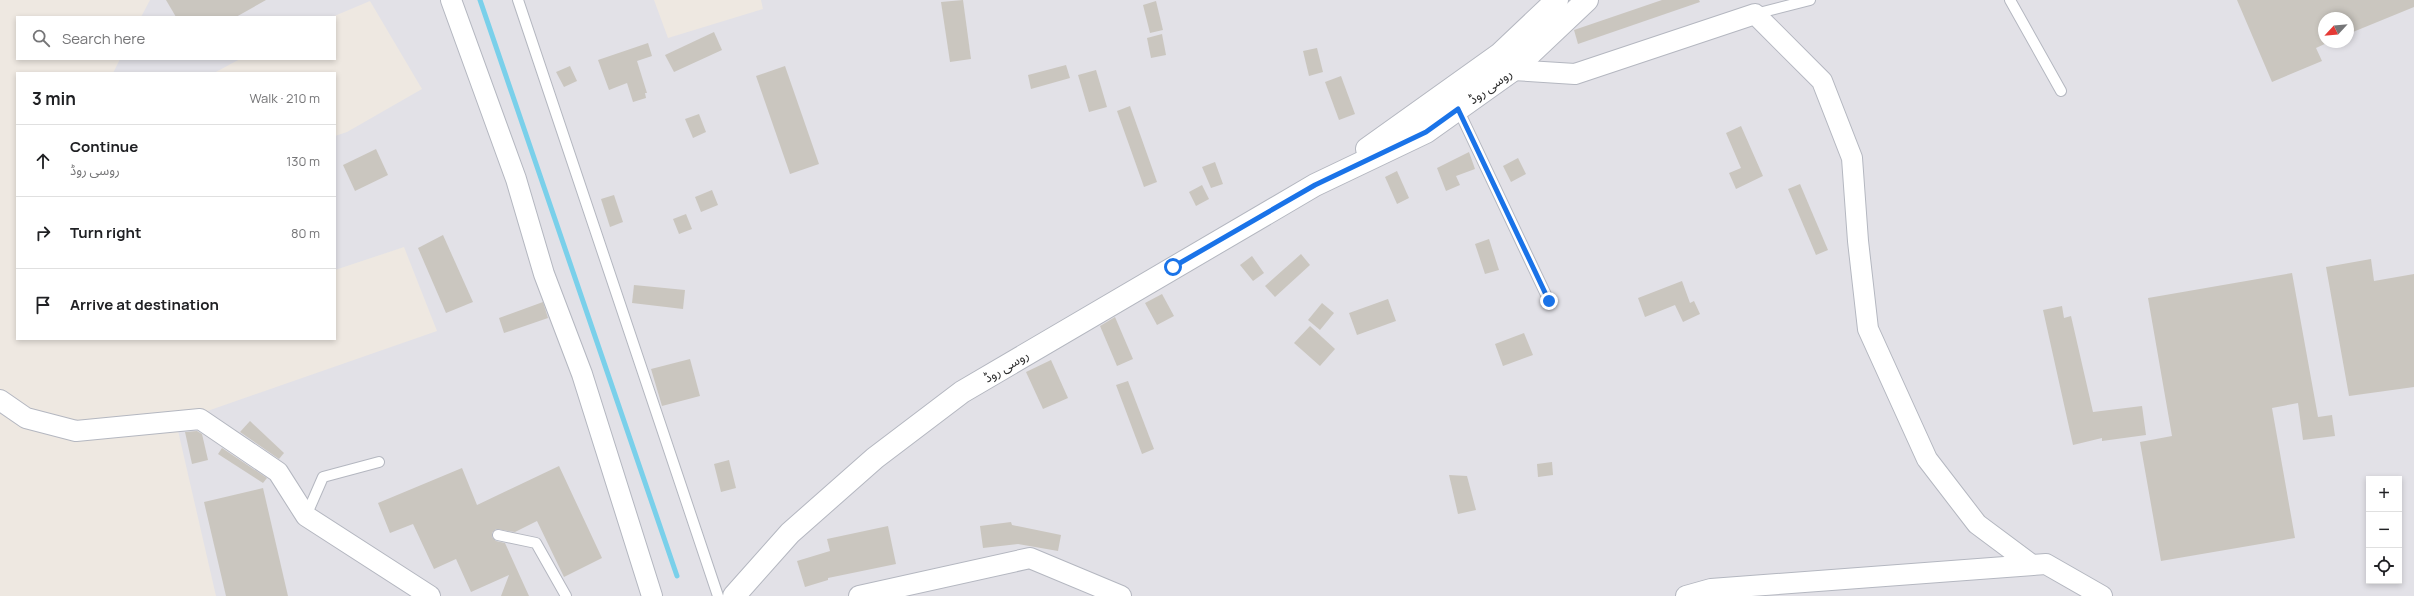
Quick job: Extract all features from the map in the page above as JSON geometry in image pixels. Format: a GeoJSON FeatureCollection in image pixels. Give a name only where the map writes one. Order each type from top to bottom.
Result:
{"type":"FeatureCollection","features":[{"type":"Feature","properties":{"kind":"main road","name":"روسی روڈ"},"geometry":{"type":"LineString","coordinates":[[1315,185],[1500,54],[1557,0]]}},
{"type":"Feature","properties":{"kind":"main road","name":"روسی روڈ"},"geometry":{"type":"LineString","coordinates":[[734,596],[790,533],[875,458],[962,392],[1315,185],[1426,132],[1513,70],[1587,0]]}},
{"type":"Feature","properties":{"kind":"street"},"geometry":{"type":"LineString","coordinates":[[451,0],[516,179],[544,274],[582,374],[652,596]]}},
{"type":"Feature","properties":{"kind":"street"},"geometry":{"type":"LineString","coordinates":[[1513,70],[1575,74],[1754,14],[1822,81],[1852,158],[1858,241],[1868,329],[1927,459],[1977,524],[2032,565]]}},
{"type":"Feature","properties":{"kind":"street"},"geometry":{"type":"LineString","coordinates":[[0,400],[26,418],[76,431],[200,419],[278,472],[306,516],[430,596]]}},
{"type":"Feature","properties":{"kind":"street"},"geometry":{"type":"LineString","coordinates":[[859,596],[1030,558],[1121,596]]}},
{"type":"Feature","properties":{"kind":"street"},"geometry":{"type":"LineString","coordinates":[[1686,596],[1711,589],[2046,564],[2102,596]]}},
{"type":"Feature","properties":{"kind":"lane"},"geometry":{"type":"LineString","coordinates":[[518,0],[718,596]]}},
{"type":"Feature","properties":{"kind":"lane"},"geometry":{"type":"LineString","coordinates":[[1754,14],[1810,0]]}},
{"type":"Feature","properties":{"kind":"lane"},"geometry":{"type":"LineString","coordinates":[[2010,0],[2061,91]]}},
{"type":"Feature","properties":{"kind":"lane"},"geometry":{"type":"LineString","coordinates":[[1458,109],[1549,301]]}},
{"type":"Feature","properties":{"kind":"lane"},"geometry":{"type":"LineString","coordinates":[[306,516],[323,477],[379,462]]}},
{"type":"Feature","properties":{"kind":"lane"},"geometry":{"type":"LineString","coordinates":[[498,534],[536,543],[566,596]]}},
{"type":"Feature","properties":{"kind":"shaded area"},"geometry":{"type":"Polygon","coordinates":[[[150,0],[654,0],[668,38],[763,9],[761,0],[2414,0],[2414,596],[216,596],[176,422],[437,331],[404,247],[336,270],[336,136],[347,132],[422,89],[370,1],[334,16],[142,16],[150,0]]]}},
{"type":"Feature","properties":{"kind":"shaded area"},"geometry":{"type":"Polygon","coordinates":[[[120,60],[238,60],[216,72],[114,72],[120,60]]]}},
{"type":"Feature","properties":{"kind":"building"},"geometry":{"type":"Polygon","coordinates":[[[166,0],[266,0],[238,16],[175,16],[166,0]]]}},
{"type":"Feature","properties":{"kind":"building"},"geometry":{"type":"Polygon","coordinates":[[[963,0],[971,59],[950,62],[941,2],[963,0]]]}},
{"type":"Feature","properties":{"kind":"building"},"geometry":{"type":"Polygon","coordinates":[[[1662,0],[1699,0],[1700,2],[1578,44],[1574,30],[1662,0]]]}},
{"type":"Feature","properties":{"kind":"building"},"geometry":{"type":"Polygon","coordinates":[[[2237,0],[2414,0],[2414,7],[2354,32],[2354,12],[2318,12],[2318,47],[2316,48],[2322,61],[2272,82],[2237,0]]]}},
{"type":"Feature","properties":{"kind":"building"},"geometry":{"type":"Polygon","coordinates":[[[1156,1],[1163,30],[1150,33],[1143,5],[1156,1]]]}},
{"type":"Feature","properties":{"kind":"building"},"geometry":{"type":"Polygon","coordinates":[[[714,32],[722,50],[674,72],[665,55],[714,32]]]}},
{"type":"Feature","properties":{"kind":"building"},"geometry":{"type":"Polygon","coordinates":[[[1162,34],[1166,55],[1151,58],[1147,38],[1162,34]]]}},
{"type":"Feature","properties":{"kind":"building"},"geometry":{"type":"Polygon","coordinates":[[[648,43],[652,56],[637,61],[647,93],[645,93],[646,98],[633,102],[627,83],[609,90],[598,60],[648,43]]]}},
{"type":"Feature","properties":{"kind":"building"},"geometry":{"type":"Polygon","coordinates":[[[1317,48],[1323,72],[1309,76],[1303,51],[1317,48]]]}},
{"type":"Feature","properties":{"kind":"building"},"geometry":{"type":"Polygon","coordinates":[[[1066,65],[1070,78],[1031,89],[1028,75],[1066,65]]]}},
{"type":"Feature","properties":{"kind":"building"},"geometry":{"type":"Polygon","coordinates":[[[570,66],[577,81],[564,87],[556,72],[570,66]]]}},
{"type":"Feature","properties":{"kind":"building"},"geometry":{"type":"Polygon","coordinates":[[[785,66],[819,164],[790,174],[756,76],[785,66]]]}},
{"type":"Feature","properties":{"kind":"building"},"geometry":{"type":"Polygon","coordinates":[[[1096,70],[1107,107],[1089,112],[1078,75],[1096,70]]]}},
{"type":"Feature","properties":{"kind":"building"},"geometry":{"type":"Polygon","coordinates":[[[1341,76],[1355,114],[1339,120],[1325,82],[1341,76]]]}},
{"type":"Feature","properties":{"kind":"building"},"geometry":{"type":"Polygon","coordinates":[[[1130,106],[1157,182],[1144,187],[1117,111],[1130,106]]]}},
{"type":"Feature","properties":{"kind":"building"},"geometry":{"type":"Polygon","coordinates":[[[699,114],[706,132],[693,138],[685,119],[699,114]]]}},
{"type":"Feature","properties":{"kind":"building"},"geometry":{"type":"Polygon","coordinates":[[[1741,126],[1763,176],[1736,189],[1729,173],[1741,168],[1726,133],[1741,126]]]}},
{"type":"Feature","properties":{"kind":"building"},"geometry":{"type":"Polygon","coordinates":[[[376,149],[388,175],[355,191],[343,165],[376,149]]]}},
{"type":"Feature","properties":{"kind":"building"},"geometry":{"type":"Polygon","coordinates":[[[1469,152],[1475,169],[1456,176],[1460,185],[1446,191],[1437,168],[1469,152]]]}},
{"type":"Feature","properties":{"kind":"building"},"geometry":{"type":"Polygon","coordinates":[[[1518,158],[1526,174],[1511,182],[1503,166],[1518,158]]]}},
{"type":"Feature","properties":{"kind":"building"},"geometry":{"type":"Polygon","coordinates":[[[1215,162],[1223,184],[1211,188],[1202,167],[1215,162]]]}},
{"type":"Feature","properties":{"kind":"building"},"geometry":{"type":"Polygon","coordinates":[[[1397,171],[1409,198],[1397,204],[1385,177],[1397,171]]]}},
{"type":"Feature","properties":{"kind":"building"},"geometry":{"type":"Polygon","coordinates":[[[1800,184],[1828,250],[1816,255],[1788,189],[1800,184]]]}},
{"type":"Feature","properties":{"kind":"building"},"geometry":{"type":"Polygon","coordinates":[[[1202,185],[1209,199],[1196,206],[1189,192],[1202,185]]]}},
{"type":"Feature","properties":{"kind":"building"},"geometry":{"type":"Polygon","coordinates":[[[712,190],[718,205],[701,212],[695,197],[712,190]]]}},
{"type":"Feature","properties":{"kind":"building"},"geometry":{"type":"Polygon","coordinates":[[[614,195],[623,222],[610,227],[601,199],[614,195]]]}},
{"type":"Feature","properties":{"kind":"building"},"geometry":{"type":"Polygon","coordinates":[[[686,214],[692,229],[679,234],[673,219],[686,214]]]}},
{"type":"Feature","properties":{"kind":"building"},"geometry":{"type":"Polygon","coordinates":[[[443,235],[473,302],[446,313],[418,248],[443,235]]]}},
{"type":"Feature","properties":{"kind":"building"},"geometry":{"type":"Polygon","coordinates":[[[1489,239],[1499,270],[1485,274],[1475,244],[1489,239]]]}},
{"type":"Feature","properties":{"kind":"building"},"geometry":{"type":"Polygon","coordinates":[[[1301,254],[1310,265],[1275,297],[1265,286],[1301,254]]]}},
{"type":"Feature","properties":{"kind":"building"},"geometry":{"type":"Polygon","coordinates":[[[1252,256],[1264,273],[1253,281],[1240,265],[1252,256]]]}},
{"type":"Feature","properties":{"kind":"building"},"geometry":{"type":"Polygon","coordinates":[[[2371,259],[2374,281],[2414,274],[2414,387],[2349,396],[2326,267],[2371,259]]]}},
{"type":"Feature","properties":{"kind":"building"},"geometry":{"type":"Polygon","coordinates":[[[2292,273],[2318,417],[2332,415],[2335,436],[2303,440],[2298,403],[2272,408],[2295,538],[2161,561],[2140,442],[2172,436],[2148,298],[2292,273]]]}},
{"type":"Feature","properties":{"kind":"building"},"geometry":{"type":"Polygon","coordinates":[[[1682,281],[1690,303],[1694,301],[1700,314],[1683,322],[1675,305],[1645,317],[1638,298],[1682,281]]]}},
{"type":"Feature","properties":{"kind":"building"},"geometry":{"type":"Polygon","coordinates":[[[634,285],[685,290],[683,309],[632,303],[634,285]]]}},
{"type":"Feature","properties":{"kind":"building"},"geometry":{"type":"Polygon","coordinates":[[[1162,294],[1174,316],[1157,325],[1145,303],[1162,294]]]}},
{"type":"Feature","properties":{"kind":"building"},"geometry":{"type":"Polygon","coordinates":[[[1388,299],[1396,321],[1357,335],[1349,313],[1388,299]]]}},
{"type":"Feature","properties":{"kind":"building"},"geometry":{"type":"Polygon","coordinates":[[[543,302],[548,318],[504,333],[499,318],[543,302]]]}},
{"type":"Feature","properties":{"kind":"building"},"geometry":{"type":"Polygon","coordinates":[[[1322,303],[1334,313],[1320,330],[1308,320],[1322,303]]]}},
{"type":"Feature","properties":{"kind":"building"},"geometry":{"type":"Polygon","coordinates":[[[2062,306],[2064,318],[2071,316],[2093,412],[2142,406],[2146,435],[2102,441],[2102,438],[2073,445],[2043,310],[2062,306]]]}},
{"type":"Feature","properties":{"kind":"building"},"geometry":{"type":"Polygon","coordinates":[[[1115,317],[1133,359],[1117,366],[1100,326],[1115,317]]]}},
{"type":"Feature","properties":{"kind":"building"},"geometry":{"type":"Polygon","coordinates":[[[1310,326],[1335,349],[1320,366],[1294,343],[1310,326]]]}},
{"type":"Feature","properties":{"kind":"building"},"geometry":{"type":"Polygon","coordinates":[[[1524,333],[1533,355],[1503,366],[1495,344],[1524,333]]]}},
{"type":"Feature","properties":{"kind":"building"},"geometry":{"type":"Polygon","coordinates":[[[690,359],[700,396],[662,406],[651,369],[690,359]]]}},
{"type":"Feature","properties":{"kind":"building"},"geometry":{"type":"Polygon","coordinates":[[[1051,360],[1068,398],[1043,409],[1026,372],[1051,360]]]}},
{"type":"Feature","properties":{"kind":"building"},"geometry":{"type":"Polygon","coordinates":[[[1128,381],[1154,449],[1142,454],[1116,385],[1128,381]]]}},
{"type":"Feature","properties":{"kind":"building"},"geometry":{"type":"Polygon","coordinates":[[[250,421],[284,453],[279,459],[240,432],[250,421]]]}},
{"type":"Feature","properties":{"kind":"building"},"geometry":{"type":"Polygon","coordinates":[[[197,431],[202,434],[208,460],[192,464],[185,432],[197,431]]]}},
{"type":"Feature","properties":{"kind":"building"},"geometry":{"type":"Polygon","coordinates":[[[222,448],[267,478],[263,483],[218,454],[222,448]]]}},
{"type":"Feature","properties":{"kind":"building"},"geometry":{"type":"Polygon","coordinates":[[[729,460],[736,488],[721,492],[714,464],[729,460]]]}},
{"type":"Feature","properties":{"kind":"building"},"geometry":{"type":"Polygon","coordinates":[[[1552,462],[1553,475],[1538,477],[1537,464],[1552,462]]]}},
{"type":"Feature","properties":{"kind":"building"},"geometry":{"type":"Polygon","coordinates":[[[559,466],[602,558],[564,577],[537,521],[515,532],[496,529],[492,533],[492,537],[496,541],[505,543],[529,596],[501,596],[509,575],[471,592],[456,559],[434,569],[413,524],[390,533],[378,503],[462,468],[477,505],[559,466]]]}},
{"type":"Feature","properties":{"kind":"building"},"geometry":{"type":"Polygon","coordinates":[[[1449,475],[1467,476],[1476,510],[1458,514],[1449,475]]]}},
{"type":"Feature","properties":{"kind":"building"},"geometry":{"type":"Polygon","coordinates":[[[263,488],[288,596],[226,596],[204,502],[263,488]]]}},
{"type":"Feature","properties":{"kind":"building"},"geometry":{"type":"Polygon","coordinates":[[[1011,522],[1012,525],[1061,535],[1058,551],[1018,544],[983,548],[980,526],[1011,522]]]}},
{"type":"Feature","properties":{"kind":"building"},"geometry":{"type":"Polygon","coordinates":[[[888,526],[896,564],[828,578],[828,580],[805,587],[797,561],[830,551],[827,539],[888,526]]]}},
{"type":"Feature","properties":{"kind":"waterway"},"geometry":{"type":"LineString","coordinates":[[480,0],[677,576]]}},
{"type":"Feature","properties":{"kind":"route"},"geometry":{"type":"LineString","coordinates":[[1173,267],[1315,185],[1426,132],[1458,109],[1549,301]]}}]}
